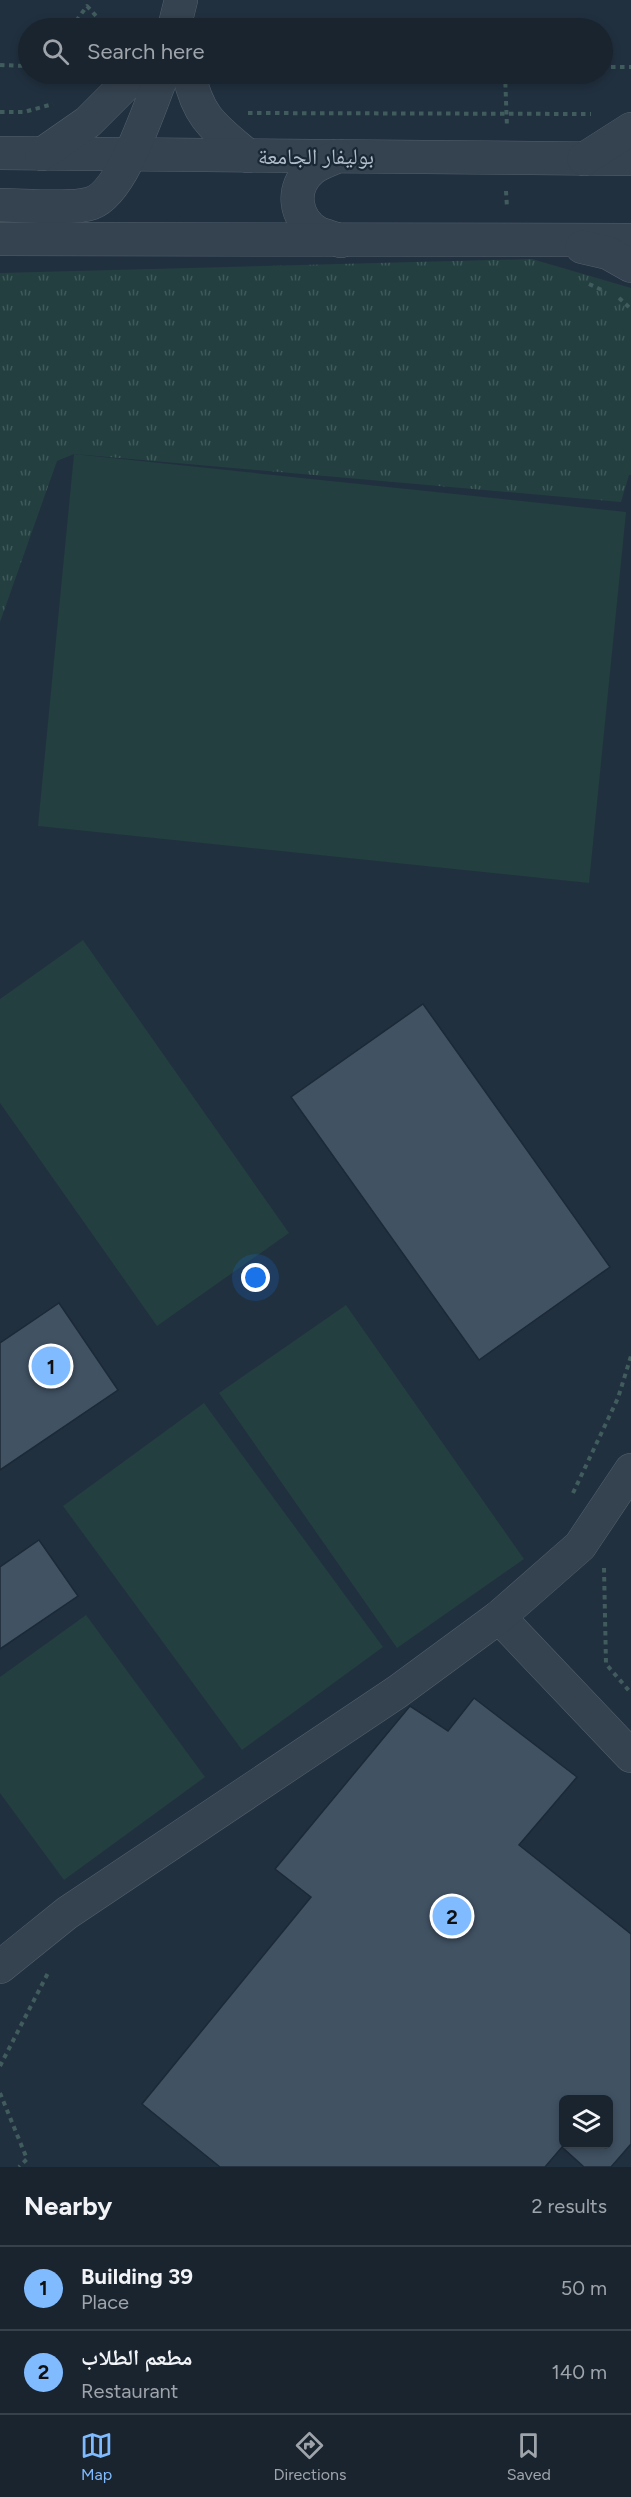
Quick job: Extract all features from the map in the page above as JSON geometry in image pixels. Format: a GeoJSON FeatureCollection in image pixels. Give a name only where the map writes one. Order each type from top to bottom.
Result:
{"type":"FeatureCollection","features":[{"type":"Feature","properties":{"kind":"street"},"geometry":{"type":"LineString","coordinates":[[42,154],[88,122],[126,84]]}},
{"type":"Feature","properties":{"kind":"street"},"geometry":{"type":"LineString","coordinates":[[0,205],[91,204],[108,194],[119,178],[159,84]]}},
{"type":"Feature","properties":{"kind":"street"},"geometry":{"type":"LineString","coordinates":[[191,84],[206,119],[248,156]]}},
{"type":"Feature","properties":{"kind":"street"},"geometry":{"type":"LineString","coordinates":[[583,159],[631,129]]}},
{"type":"Feature","properties":{"kind":"street","name":"بوليفار الجامعة"},"geometry":{"type":"LineString","coordinates":[[0,153],[631,159]]}},
{"type":"Feature","properties":{"kind":"street"},"geometry":{"type":"LineString","coordinates":[[338,156],[313,168],[302,180],[297,192],[299,210],[307,223],[318,232],[341,241]]}},
{"type":"Feature","properties":{"kind":"street"},"geometry":{"type":"LineString","coordinates":[[0,239],[631,240]]}},
{"type":"Feature","properties":{"kind":"street"},"geometry":{"type":"LineString","coordinates":[[545,239],[608,253],[631,266]]}},
{"type":"Feature","properties":{"kind":"street"},"geometry":{"type":"LineString","coordinates":[[0,1967],[67,1913],[397,1692],[499,1617],[580,1546],[631,1470]]}},
{"type":"Feature","properties":{"kind":"street"},"geometry":{"type":"LineString","coordinates":[[499,1617],[631,1756]]}},
{"type":"Feature","properties":{"kind":"path"},"geometry":{"type":"LineString","coordinates":[[78,18],[87,6],[98,18]]}},
{"type":"Feature","properties":{"kind":"path"},"geometry":{"type":"LineString","coordinates":[[0,65],[18,66]]}},
{"type":"Feature","properties":{"kind":"path"},"geometry":{"type":"LineString","coordinates":[[613,67],[631,67]]}},
{"type":"Feature","properties":{"kind":"path"},"geometry":{"type":"LineString","coordinates":[[0,112],[24,112],[64,102]]}},
{"type":"Feature","properties":{"kind":"path"},"geometry":{"type":"LineString","coordinates":[[239,112],[596,114]]}},
{"type":"Feature","properties":{"kind":"path"},"geometry":{"type":"LineString","coordinates":[[586,283],[623,300],[631,309]]}},
{"type":"Feature","properties":{"kind":"path"},"geometry":{"type":"LineString","coordinates":[[568,1504],[618,1398],[631,1356]]}},
{"type":"Feature","properties":{"kind":"path"},"geometry":{"type":"LineString","coordinates":[[604,1566],[606,1664],[631,1693]]}},
{"type":"Feature","properties":{"kind":"path"},"geometry":{"type":"LineString","coordinates":[[0,2066],[53,1964]]}},
{"type":"Feature","properties":{"kind":"path"},"geometry":{"type":"LineString","coordinates":[[0,2093],[27,2159],[19,2167]]}},
{"type":"Feature","properties":{"kind":"green space"},"geometry":{"type":"Polygon","coordinates":[[[532,259],[631,288],[631,475],[629,475],[621,502],[74,454],[57,461],[0,622],[0,273],[532,259]]]}},
{"type":"Feature","properties":{"kind":"green space"},"geometry":{"type":"Polygon","coordinates":[[[74,454],[626,512],[589,883],[38,826],[74,454]]]}},
{"type":"Feature","properties":{"kind":"green space"},"geometry":{"type":"Polygon","coordinates":[[[83,940],[289,1233],[157,1326],[0,1103],[0,999],[83,940]]]}},
{"type":"Feature","properties":{"kind":"green space"},"geometry":{"type":"Polygon","coordinates":[[[346,1305],[524,1559],[397,1648],[219,1393],[346,1305]]]}},
{"type":"Feature","properties":{"kind":"green space"},"geometry":{"type":"Polygon","coordinates":[[[204,1403],[383,1647],[242,1750],[63,1506],[204,1403]]]}},
{"type":"Feature","properties":{"kind":"green space"},"geometry":{"type":"Polygon","coordinates":[[[86,1615],[205,1777],[64,1880],[0,1793],[0,1677],[86,1615]]]}},
{"type":"Feature","properties":{"kind":"building"},"geometry":{"type":"Polygon","coordinates":[[[423,1004],[610,1267],[479,1360],[291,1097],[423,1004]]]}},
{"type":"Feature","properties":{"kind":"building"},"geometry":{"type":"Polygon","coordinates":[[[59,1303],[118,1390],[0,1470],[0,1343],[59,1303]]]}},
{"type":"Feature","properties":{"kind":"building"},"geometry":{"type":"Polygon","coordinates":[[[39,1540],[78,1596],[0,1649],[0,1567],[39,1540]]]}},
{"type":"Feature","properties":{"kind":"building"},"geometry":{"type":"Polygon","coordinates":[[[474,1698],[577,1777],[519,1845],[631,1934],[631,2144],[611,2167],[584,2167],[564,2149],[613,2149],[613,2095],[559,2095],[560,2149],[545,2167],[220,2167],[142,2104],[311,1897],[275,1869],[410,1706],[448,1731],[474,1698]]]}},
{"type":"Feature","properties":{"kind":"place","name":"Building 39"},"geometry":{"type":"Point","coordinates":[51,1366]}},
{"type":"Feature","properties":{"kind":"place","name":"مطعم الطلاب"},"geometry":{"type":"Point","coordinates":[452,1916]}}]}
